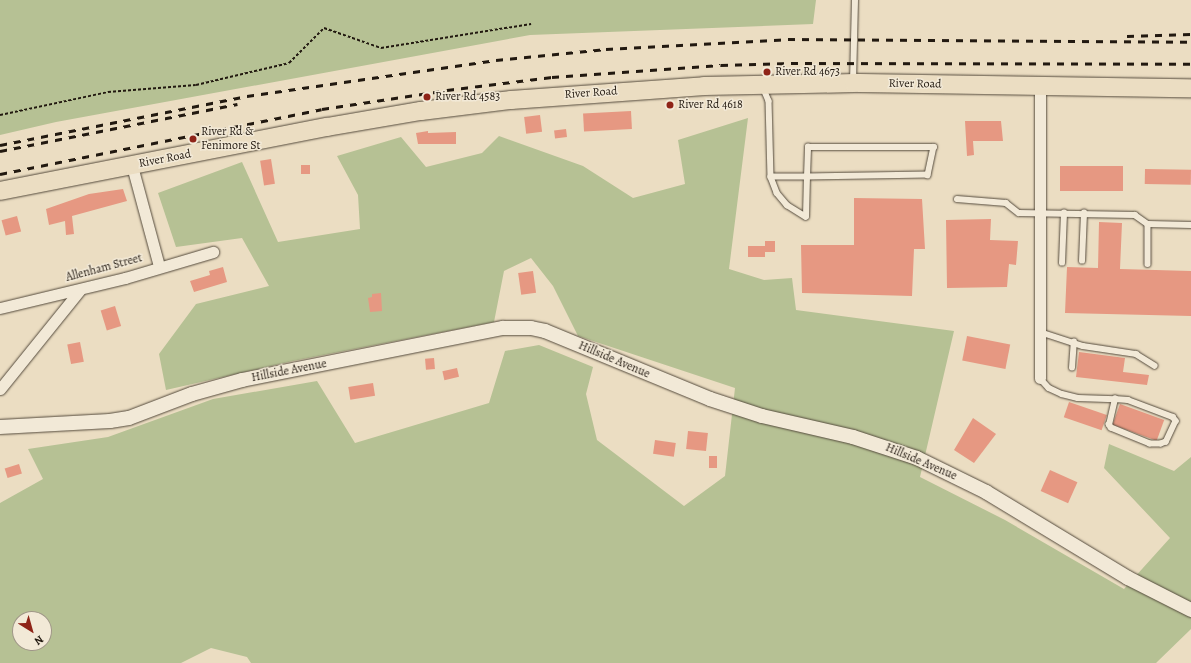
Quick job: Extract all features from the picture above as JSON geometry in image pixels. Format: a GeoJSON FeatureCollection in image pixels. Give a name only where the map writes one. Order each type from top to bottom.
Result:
{"type":"FeatureCollection","features":[{"type":"Feature","properties":{"kind":"main road","name":"River Road"},"geometry":{"type":"LineString","coordinates":[[0,190],[422,110],[604,92],[762,85],[854,84],[1191,88]]}},
{"type":"Feature","properties":{"kind":"street"},"geometry":{"type":"LineString","coordinates":[[1040,86],[1040,378]]}},
{"type":"Feature","properties":{"kind":"street"},"geometry":{"type":"LineString","coordinates":[[132,166],[159,266]]}},
{"type":"Feature","properties":{"kind":"street","name":"Allenham Street"},"geometry":{"type":"LineString","coordinates":[[0,308],[80,290],[159,266],[213,252]]}},
{"type":"Feature","properties":{"kind":"street"},"geometry":{"type":"LineString","coordinates":[[0,389],[80,290]]}},
{"type":"Feature","properties":{"kind":"street","name":"Hillside Avenue"},"geometry":{"type":"LineString","coordinates":[[0,427],[110,421],[129,418],[192,394],[242,380],[503,328],[531,328],[545,331],[710,399],[762,416],[853,436],[917,458],[980,488],[1128,578],[1191,610]]}},
{"type":"Feature","properties":{"kind":"lane"},"geometry":{"type":"LineString","coordinates":[[854,84],[855,0]]}},
{"type":"Feature","properties":{"kind":"lane"},"geometry":{"type":"LineString","coordinates":[[762,85],[769,101],[771,177],[776,193],[787,205],[806,217],[807,177],[808,147],[934,147],[928,175],[807,177],[771,177]]}},
{"type":"Feature","properties":{"kind":"lane"},"geometry":{"type":"LineString","coordinates":[[957,199],[1006,203],[1019,213],[1040,212],[1134,215],[1148,224],[1191,225]]}},
{"type":"Feature","properties":{"kind":"lane"},"geometry":{"type":"LineString","coordinates":[[1062,263],[1064,213]]}},
{"type":"Feature","properties":{"kind":"lane"},"geometry":{"type":"LineString","coordinates":[[1082,261],[1084,213]]}},
{"type":"Feature","properties":{"kind":"lane"},"geometry":{"type":"LineString","coordinates":[[1148,224],[1148,264]]}},
{"type":"Feature","properties":{"kind":"lane"},"geometry":{"type":"LineString","coordinates":[[1040,332],[1074,342],[1136,354],[1155,366]]}},
{"type":"Feature","properties":{"kind":"lane"},"geometry":{"type":"LineString","coordinates":[[1072,368],[1074,342]]}},
{"type":"Feature","properties":{"kind":"lane"},"geometry":{"type":"LineString","coordinates":[[1040,378],[1049,388],[1062,394],[1078,398],[1128,400],[1173,417],[1176,421],[1166,442],[1161,444],[1150,444],[1111,428],[1109,425],[1115,400]]}},
{"type":"Feature","properties":{"kind":"path"},"geometry":{"type":"LineString","coordinates":[[0,115],[108,92],[196,85],[289,63],[324,28],[381,48],[531,24]]}},
{"type":"Feature","properties":{"kind":"green space"},"geometry":{"type":"Polygon","coordinates":[[[0,0],[816,0],[813,24],[530,35],[56,122],[0,135],[0,0]]]}},
{"type":"Feature","properties":{"kind":"green space"},"geometry":{"type":"Polygon","coordinates":[[[748,118],[729,269],[764,280],[792,278],[796,310],[954,331],[920,477],[1005,520],[1124,589],[1170,538],[1104,468],[1109,444],[1174,471],[1191,457],[1191,629],[1156,663],[251,663],[247,657],[211,648],[181,663],[0,663],[0,503],[43,479],[28,449],[108,437],[213,399],[317,381],[355,443],[489,403],[505,351],[539,345],[593,367],[586,394],[597,440],[684,506],[725,476],[735,388],[578,336],[553,286],[531,258],[504,271],[494,322],[293,361],[166,390],[159,354],[196,304],[269,286],[242,238],[176,247],[158,193],[242,162],[278,242],[360,229],[358,195],[337,156],[401,137],[426,167],[482,153],[499,136],[583,166],[633,198],[685,184],[678,140],[748,118]]]}},
{"type":"Feature","properties":{"kind":"building"},"geometry":{"type":"Polygon","coordinates":[[[631,111],[632,129],[584,131],[583,114],[631,111]]]}},
{"type":"Feature","properties":{"kind":"building"},"geometry":{"type":"Polygon","coordinates":[[[540,115],[542,132],[526,134],[524,117],[540,115]]]}},
{"type":"Feature","properties":{"kind":"building"},"geometry":{"type":"Polygon","coordinates":[[[965,121],[1001,121],[1003,141],[973,141],[974,155],[967,156],[965,121]]]}},
{"type":"Feature","properties":{"kind":"building"},"geometry":{"type":"Polygon","coordinates":[[[566,129],[567,137],[555,138],[554,130],[566,129]]]}},
{"type":"Feature","properties":{"kind":"building"},"geometry":{"type":"Polygon","coordinates":[[[428,131],[428,133],[456,132],[456,144],[418,144],[416,133],[428,131]]]}},
{"type":"Feature","properties":{"kind":"building"},"geometry":{"type":"Polygon","coordinates":[[[271,159],[275,184],[264,185],[260,161],[271,159]]]}},
{"type":"Feature","properties":{"kind":"building"},"geometry":{"type":"Polygon","coordinates":[[[301,165],[310,165],[310,174],[301,174],[301,165]]]}},
{"type":"Feature","properties":{"kind":"building"},"geometry":{"type":"Polygon","coordinates":[[[1060,166],[1123,166],[1123,191],[1060,191],[1060,166]]]}},
{"type":"Feature","properties":{"kind":"building"},"geometry":{"type":"Polygon","coordinates":[[[1145,169],[1191,170],[1191,185],[1145,184],[1145,169]]]}},
{"type":"Feature","properties":{"kind":"building"},"geometry":{"type":"Polygon","coordinates":[[[123,189],[127,201],[72,216],[74,234],[66,235],[65,221],[49,225],[46,209],[89,194],[123,189]]]}},
{"type":"Feature","properties":{"kind":"building"},"geometry":{"type":"Polygon","coordinates":[[[854,198],[922,199],[925,249],[914,249],[912,296],[802,293],[801,245],[854,245],[854,198]]]}},
{"type":"Feature","properties":{"kind":"building"},"geometry":{"type":"Polygon","coordinates":[[[17,216],[21,231],[6,236],[2,220],[17,216]]]}},
{"type":"Feature","properties":{"kind":"building"},"geometry":{"type":"Polygon","coordinates":[[[991,219],[990,240],[1018,241],[1016,265],[1009,264],[1007,287],[947,288],[946,220],[991,219]]]}},
{"type":"Feature","properties":{"kind":"building"},"geometry":{"type":"Polygon","coordinates":[[[1099,222],[1122,223],[1120,269],[1191,271],[1191,316],[1065,313],[1067,267],[1098,268],[1099,222]]]}},
{"type":"Feature","properties":{"kind":"building"},"geometry":{"type":"Polygon","coordinates":[[[765,241],[775,241],[775,252],[765,252],[765,241]]]}},
{"type":"Feature","properties":{"kind":"building"},"geometry":{"type":"Polygon","coordinates":[[[748,246],[765,246],[765,257],[748,257],[748,246]]]}},
{"type":"Feature","properties":{"kind":"building"},"geometry":{"type":"Polygon","coordinates":[[[223,267],[227,282],[194,292],[190,281],[210,275],[209,271],[223,267]]]}},
{"type":"Feature","properties":{"kind":"building"},"geometry":{"type":"Polygon","coordinates":[[[533,271],[536,293],[521,295],[518,273],[533,271]]]}},
{"type":"Feature","properties":{"kind":"building"},"geometry":{"type":"Polygon","coordinates":[[[381,293],[382,311],[370,312],[368,298],[372,297],[372,294],[381,293]]]}},
{"type":"Feature","properties":{"kind":"building"},"geometry":{"type":"Polygon","coordinates":[[[115,306],[121,326],[107,330],[101,310],[115,306]]]}},
{"type":"Feature","properties":{"kind":"building"},"geometry":{"type":"Polygon","coordinates":[[[967,336],[1010,344],[1005,369],[962,361],[967,336]]]}},
{"type":"Feature","properties":{"kind":"building"},"geometry":{"type":"Polygon","coordinates":[[[80,342],[84,362],[71,364],[67,344],[80,342]]]}},
{"type":"Feature","properties":{"kind":"building"},"geometry":{"type":"Polygon","coordinates":[[[1079,352],[1125,358],[1123,372],[1149,375],[1147,385],[1076,377],[1079,352]]]}},
{"type":"Feature","properties":{"kind":"building"},"geometry":{"type":"Polygon","coordinates":[[[434,358],[435,369],[426,370],[425,359],[434,358]]]}},
{"type":"Feature","properties":{"kind":"building"},"geometry":{"type":"Polygon","coordinates":[[[457,368],[459,377],[444,380],[442,371],[457,368]]]}},
{"type":"Feature","properties":{"kind":"building"},"geometry":{"type":"Polygon","coordinates":[[[373,383],[375,396],[350,400],[348,387],[373,383]]]}},
{"type":"Feature","properties":{"kind":"building"},"geometry":{"type":"Polygon","coordinates":[[[1069,402],[1107,415],[1102,430],[1064,417],[1069,402]]]}},
{"type":"Feature","properties":{"kind":"building"},"geometry":{"type":"Polygon","coordinates":[[[1120,404],[1164,420],[1157,441],[1112,425],[1120,404]]]}},
{"type":"Feature","properties":{"kind":"building"},"geometry":{"type":"Polygon","coordinates":[[[973,418],[996,434],[974,463],[954,450],[973,418]]]}},
{"type":"Feature","properties":{"kind":"building"},"geometry":{"type":"Polygon","coordinates":[[[688,431],[708,433],[706,451],[686,449],[688,431]]]}},
{"type":"Feature","properties":{"kind":"building"},"geometry":{"type":"Polygon","coordinates":[[[655,440],[676,443],[674,457],[653,454],[655,440]]]}},
{"type":"Feature","properties":{"kind":"building"},"geometry":{"type":"Polygon","coordinates":[[[709,456],[717,456],[717,468],[709,468],[709,456]]]}},
{"type":"Feature","properties":{"kind":"building"},"geometry":{"type":"Polygon","coordinates":[[[19,464],[22,474],[8,478],[5,468],[19,464]]]}},
{"type":"Feature","properties":{"kind":"building"},"geometry":{"type":"Polygon","coordinates":[[[1050,470],[1077,482],[1068,503],[1041,491],[1050,470]]]}},
{"type":"Feature","properties":{"kind":"railway"},"geometry":{"type":"LineString","coordinates":[[1127,36],[1191,34]]}},
{"type":"Feature","properties":{"kind":"railway"},"geometry":{"type":"LineString","coordinates":[[0,145],[247,96],[496,60],[606,49],[788,39],[1191,42]]}},
{"type":"Feature","properties":{"kind":"railway"},"geometry":{"type":"LineString","coordinates":[[0,174],[322,109],[447,90],[552,77],[721,65],[791,63],[1191,64]]}},
{"type":"Feature","properties":{"kind":"railway"},"geometry":{"type":"LineString","coordinates":[[0,151],[237,104]]}},
{"type":"Feature","properties":{"kind":"place","name":"River Rd 4673"},"geometry":{"type":"Point","coordinates":[767,72]}},
{"type":"Feature","properties":{"kind":"place","name":"River Rd 4583"},"geometry":{"type":"Point","coordinates":[427,97]}},
{"type":"Feature","properties":{"kind":"place","name":"River Rd 4618"},"geometry":{"type":"Point","coordinates":[670,105]}},
{"type":"Feature","properties":{"kind":"place","name":"River Rd & Fenimore St"},"geometry":{"type":"Point","coordinates":[193,139]}}]}
